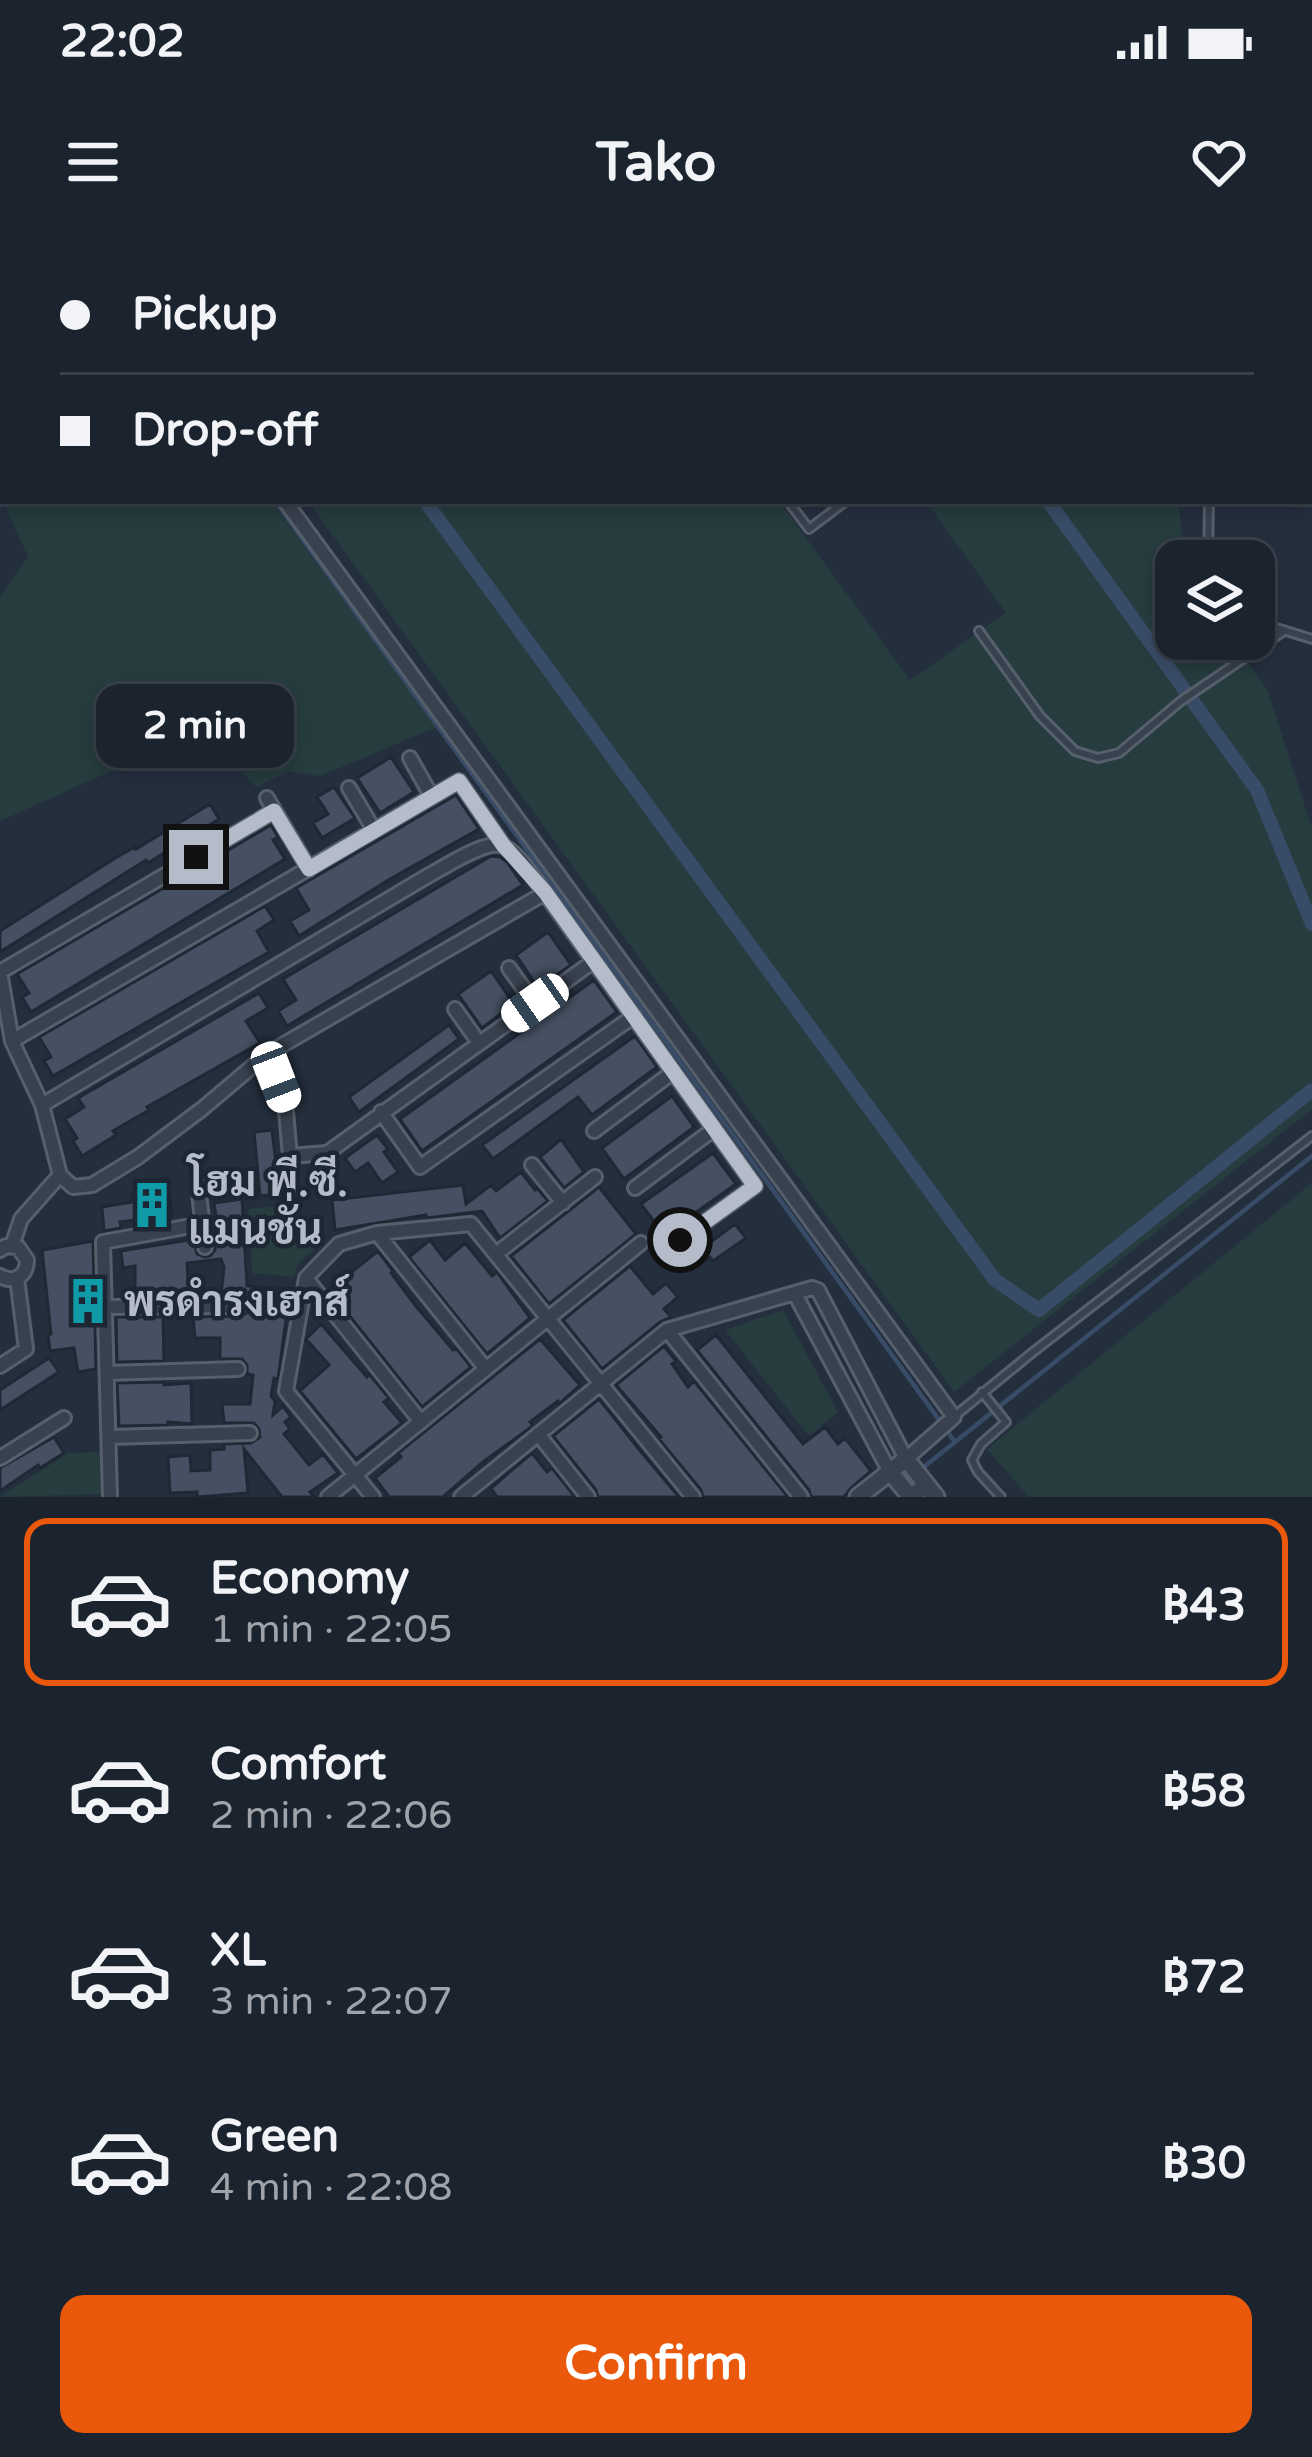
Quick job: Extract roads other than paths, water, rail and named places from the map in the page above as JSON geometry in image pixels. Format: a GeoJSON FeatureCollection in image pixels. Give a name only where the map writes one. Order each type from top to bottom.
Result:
{"type":"FeatureCollection","features":[{"type":"Feature","properties":{"kind":"street"},"geometry":{"type":"LineString","coordinates":[[287,504],[952,1418],[908,1462],[858,1497]]}},
{"type":"Feature","properties":{"kind":"street"},"geometry":{"type":"LineString","coordinates":[[410,758],[432,797]]}},
{"type":"Feature","properties":{"kind":"street"},"geometry":{"type":"LineString","coordinates":[[11,1041],[459,781],[503,845],[545,892],[755,1186],[680,1240]]}},
{"type":"Feature","properties":{"kind":"street"},"geometry":{"type":"LineString","coordinates":[[349,788],[374,830]]}},
{"type":"Feature","properties":{"kind":"street"},"geometry":{"type":"LineString","coordinates":[[309,869],[270,804],[0,972],[11,1041],[42,1105],[60,1174],[73,1187],[92,1185],[138,1157],[267,1054],[545,892]]}},
{"type":"Feature","properties":{"kind":"street"},"geometry":{"type":"LineString","coordinates":[[42,1105],[431,874],[487,846],[503,845]]}},
{"type":"Feature","properties":{"kind":"street"},"geometry":{"type":"LineString","coordinates":[[290,1156],[327,1153],[594,961]]}},
{"type":"Feature","properties":{"kind":"street"},"geometry":{"type":"LineString","coordinates":[[509,968],[535,1003]]}},
{"type":"Feature","properties":{"kind":"street"},"geometry":{"type":"LineString","coordinates":[[455,1009],[479,1043]]}},
{"type":"Feature","properties":{"kind":"street"},"geometry":{"type":"LineString","coordinates":[[381,1112],[420,1167],[634,1016]]}},
{"type":"Feature","properties":{"kind":"street"},"geometry":{"type":"LineString","coordinates":[[267,1054],[285,1100],[290,1156],[286,1187]]}},
{"type":"Feature","properties":{"kind":"street"},"geometry":{"type":"LineString","coordinates":[[593,1131],[674,1072]]}},
{"type":"Feature","properties":{"kind":"street"},"geometry":{"type":"LineString","coordinates":[[635,1188],[714,1129]]}},
{"type":"Feature","properties":{"kind":"street"},"geometry":{"type":"LineString","coordinates":[[532,1165],[563,1203]]}},
{"type":"Feature","properties":{"kind":"street"},"geometry":{"type":"LineString","coordinates":[[0,1276],[17,1279],[26,1271],[22,1250],[6,1248],[21,1220],[60,1174]]}},
{"type":"Feature","properties":{"kind":"street"},"geometry":{"type":"LineString","coordinates":[[496,1254],[595,1177]]}},
{"type":"Feature","properties":{"kind":"street"},"geometry":{"type":"LineString","coordinates":[[198,1184],[205,1247]]}},
{"type":"Feature","properties":{"kind":"street"},"geometry":{"type":"LineString","coordinates":[[110,1497],[103,1242],[202,1224]]}},
{"type":"Feature","properties":{"kind":"street"},"geometry":{"type":"LineString","coordinates":[[373,1497],[286,1390],[306,1278],[339,1244],[377,1233],[471,1224],[693,1497]]}},
{"type":"Feature","properties":{"kind":"street"},"geometry":{"type":"LineString","coordinates":[[377,1233],[486,1369]]}},
{"type":"Feature","properties":{"kind":"street"},"geometry":{"type":"LineString","coordinates":[[328,1497],[641,1243]]}},
{"type":"Feature","properties":{"kind":"street"},"geometry":{"type":"LineString","coordinates":[[306,1278],[421,1421]]}},
{"type":"Feature","properties":{"kind":"street"},"geometry":{"type":"LineString","coordinates":[[0,1366],[26,1349],[17,1279]]}},
{"type":"Feature","properties":{"kind":"street"},"geometry":{"type":"LineString","coordinates":[[471,1494],[667,1330],[812,1288],[818,1290],[908,1462],[928,1487],[911,1497],[892,1475],[795,1294]]}},
{"type":"Feature","properties":{"kind":"street"},"geometry":{"type":"LineString","coordinates":[[105,1307],[240,1306]]}},
{"type":"Feature","properties":{"kind":"street"},"geometry":{"type":"LineString","coordinates":[[667,1330],[801,1497]]}},
{"type":"Feature","properties":{"kind":"street"},"geometry":{"type":"LineString","coordinates":[[107,1373],[238,1369]]}},
{"type":"Feature","properties":{"kind":"street"},"geometry":{"type":"LineString","coordinates":[[0,1458],[64,1418]]}},
{"type":"Feature","properties":{"kind":"street"},"geometry":{"type":"LineString","coordinates":[[109,1437],[250,1433]]}},
{"type":"Feature","properties":{"kind":"street"},"geometry":{"type":"LineString","coordinates":[[538,1434],[587,1497]]}},
{"type":"Feature","properties":{"kind":"lane"},"geometry":{"type":"LineString","coordinates":[[790,504],[809,529],[842,504]]}},
{"type":"Feature","properties":{"kind":"lane"},"geometry":{"type":"LineString","coordinates":[[1208,540],[1209,504]]}},
{"type":"Feature","properties":{"kind":"lane"},"geometry":{"type":"LineString","coordinates":[[1275,628],[1312,639]]}},
{"type":"Feature","properties":{"kind":"lane"},"geometry":{"type":"LineString","coordinates":[[979,631],[1040,716],[1075,751],[1098,758],[1119,753],[1193,692],[1284,631]]}},
{"type":"Feature","properties":{"kind":"lane"},"geometry":{"type":"LineString","coordinates":[[952,1418],[1312,1136]]}},
{"type":"Feature","properties":{"kind":"lane"},"geometry":{"type":"LineString","coordinates":[[982,1392],[1006,1422],[981,1444],[972,1460],[1001,1497]]}},
{"type":"Feature","properties":{"kind":"waterway"},"geometry":{"type":"LineString","coordinates":[[277,504],[955,1442]]}},
{"type":"Feature","properties":{"kind":"waterway"},"geometry":{"type":"LineString","coordinates":[[427,504],[995,1280],[1039,1310],[1312,1090]]}},
{"type":"Feature","properties":{"kind":"waterway"},"geometry":{"type":"LineString","coordinates":[[1050,504],[1257,790],[1312,924]]}},
{"type":"Feature","properties":{"kind":"waterway"},"geometry":{"type":"LineString","coordinates":[[920,1470],[1312,1156]]}},
{"type":"Feature","properties":{"kind":"place","name":"โฮม พี.ซี. แมนชั่น"},"geometry":{"type":"Point","coordinates":[152,1205]}},
{"type":"Feature","properties":{"kind":"place","name":"พรดำรงเฮาส์"},"geometry":{"type":"Point","coordinates":[88,1301]}}]}
